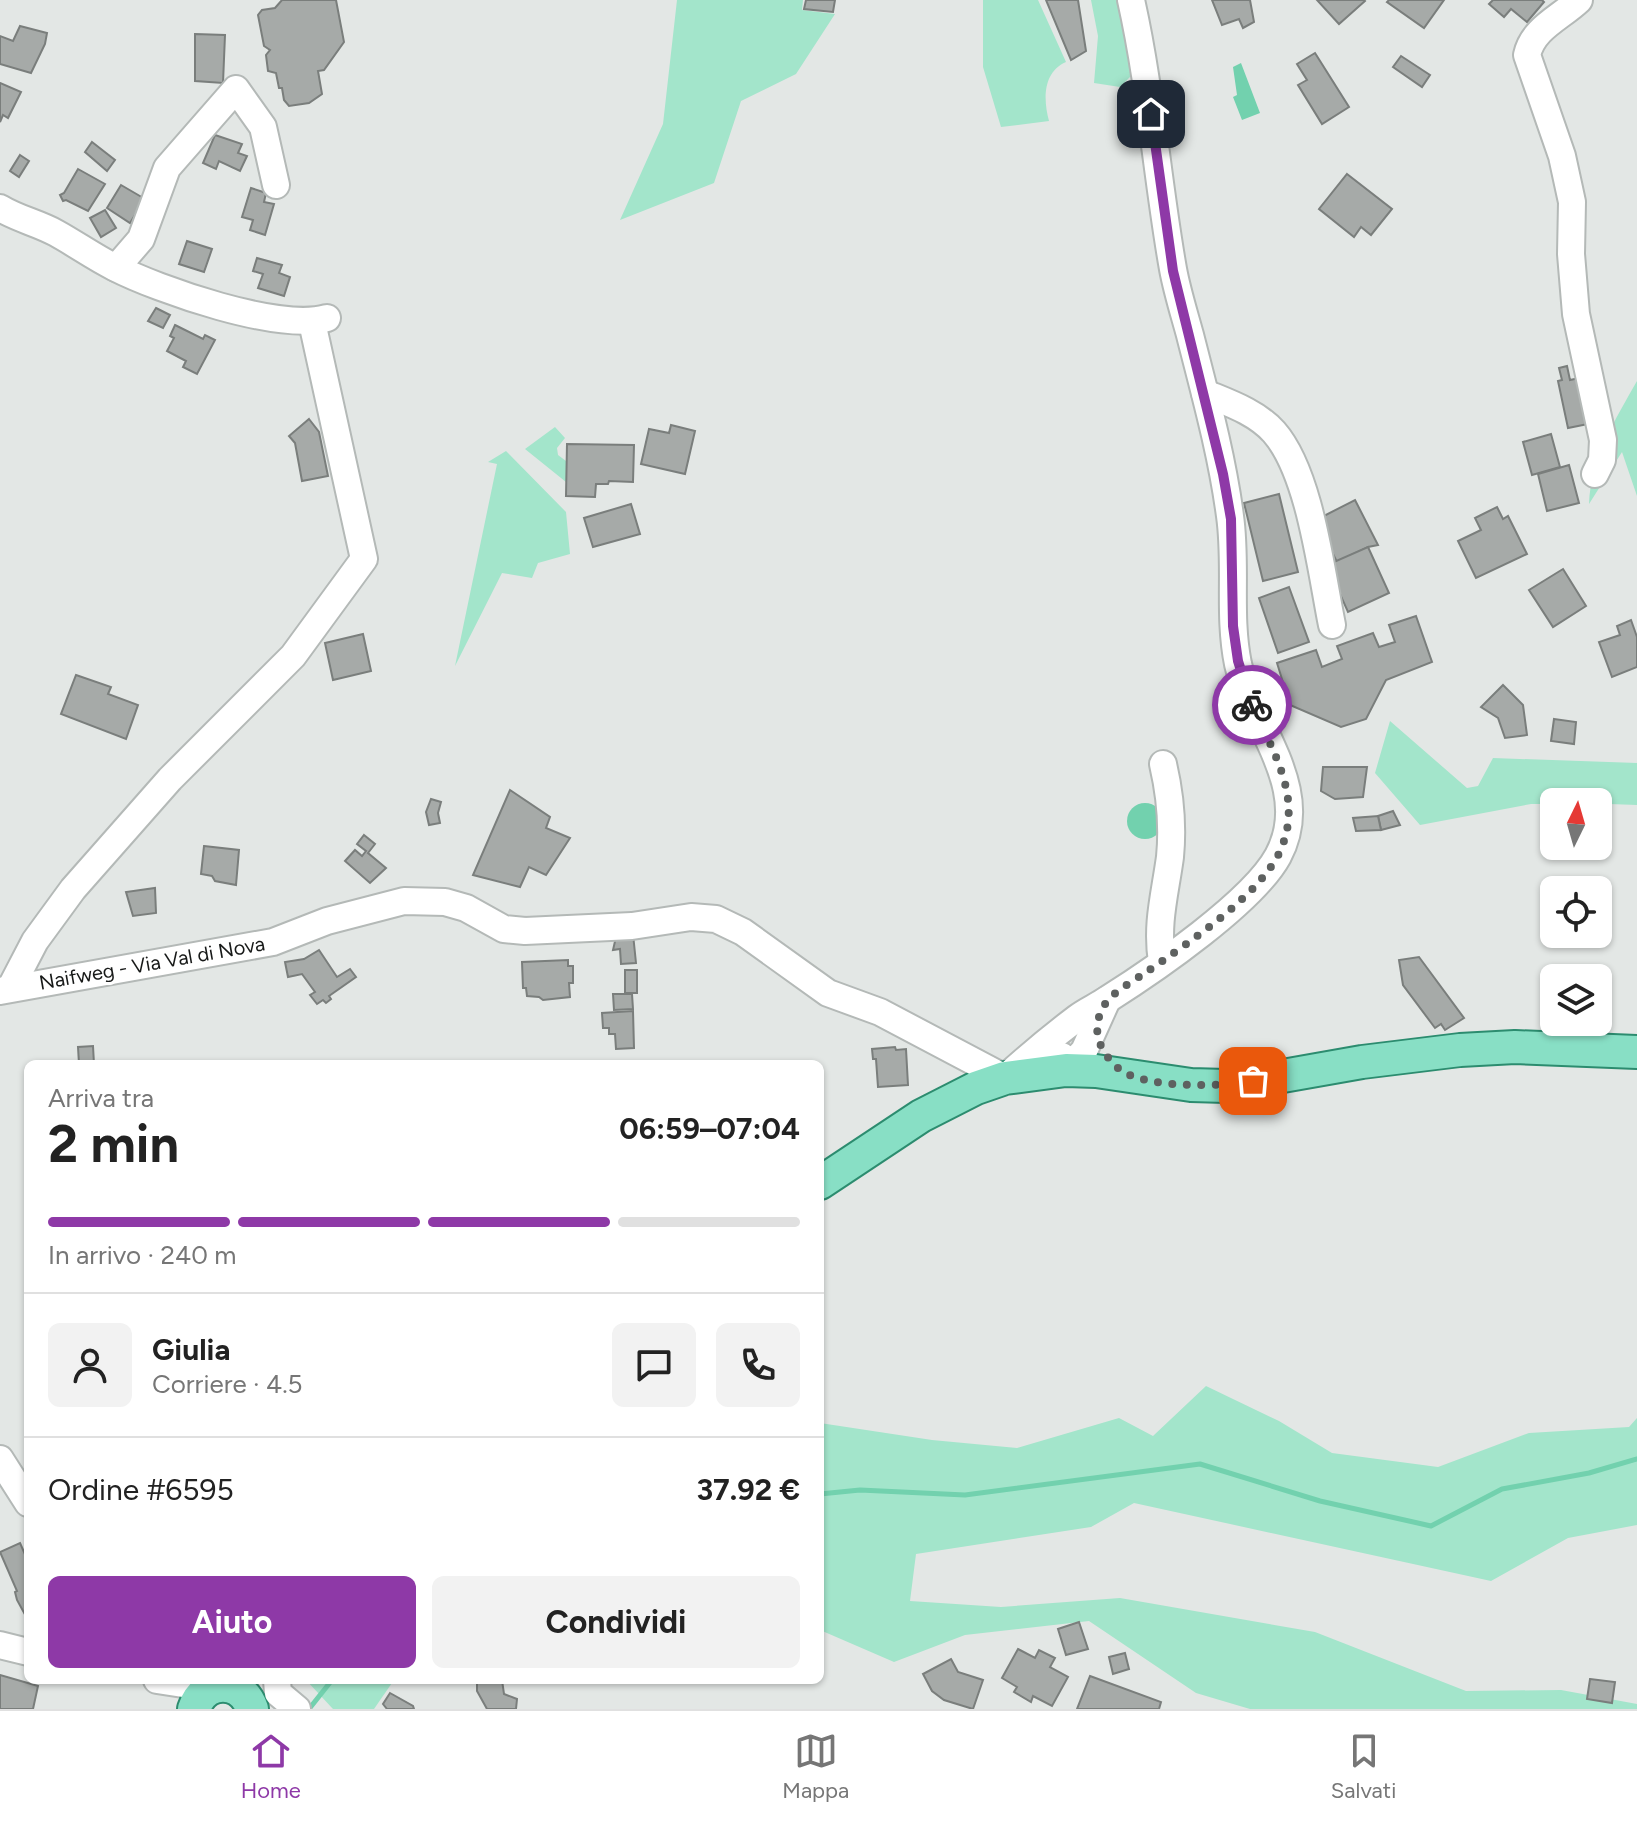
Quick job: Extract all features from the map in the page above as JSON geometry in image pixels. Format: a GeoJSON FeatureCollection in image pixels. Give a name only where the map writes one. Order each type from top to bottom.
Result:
{"type":"FeatureCollection","features":[{"type":"Feature","properties":{"kind":"main road"},"geometry":{"type":"LineString","coordinates":[[824,1180],[921,1116],[976,1088],[1005,1078],[1066,1070],[1096,1071],[1191,1085],[1226,1086],[1362,1062],[1460,1050],[1515,1047],[1637,1052]]}},
{"type":"Feature","properties":{"kind":"street"},"geometry":{"type":"LineString","coordinates":[[1005,1078],[1078,1017],[1102,1009],[1255,887],[1276,859],[1288,826],[1289,801],[1284,774],[1244,688],[1238,661],[1231,597],[1231,519],[1205,393],[1173,271],[1141,43],[1131,0]]}},
{"type":"Feature","properties":{"kind":"street"},"geometry":{"type":"LineString","coordinates":[[1579,0],[1540,31],[1530,43],[1527,55],[1562,156],[1572,202],[1571,254],[1576,314],[1603,440],[1602,460],[1595,474]]}},
{"type":"Feature","properties":{"kind":"street"},"geometry":{"type":"LineString","coordinates":[[0,208],[53,232],[116,268],[141,239],[167,168],[236,89],[263,127],[276,185]]}},
{"type":"Feature","properties":{"kind":"street","name":"Naifweg - Via Val di Nova"},"geometry":{"type":"LineString","coordinates":[[6,989],[35,941],[73,889],[170,779],[293,656],[364,559],[320,320],[237,311],[155,285],[116,268]]}},
{"type":"Feature","properties":{"kind":"street"},"geometry":{"type":"LineString","coordinates":[[1205,393],[1259,419],[1275,433],[1292,463],[1309,512],[1332,625]]}},
{"type":"Feature","properties":{"kind":"street"},"geometry":{"type":"LineString","coordinates":[[1162,962],[1158,939],[1170,852],[1170,794],[1163,764]]}},
{"type":"Feature","properties":{"kind":"street","name":"Naifweg - Via Val di Nova"},"geometry":{"type":"LineString","coordinates":[[6,989],[273,942],[327,921],[404,901],[445,902],[466,908],[504,929],[525,931],[632,926],[691,917],[716,919],[743,932],[828,993],[880,1012],[1005,1078]]}},
{"type":"Feature","properties":{"kind":"street"},"geometry":{"type":"LineString","coordinates":[[1066,1070],[1084,1051],[1102,1009]]}},
{"type":"Feature","properties":{"kind":"street"},"geometry":{"type":"LineString","coordinates":[[1102,1009],[1097,1043],[1126,1075]]}},
{"type":"Feature","properties":{"kind":"street"},"geometry":{"type":"LineString","coordinates":[[1060,1033],[1059,1046],[1066,1070]]}},
{"type":"Feature","properties":{"kind":"street"},"geometry":{"type":"LineString","coordinates":[[0,1459],[24,1497]]}},
{"type":"Feature","properties":{"kind":"street"},"geometry":{"type":"LineString","coordinates":[[0,1645],[24,1651]]}},
{"type":"Feature","properties":{"kind":"street"},"geometry":{"type":"LineString","coordinates":[[155,1684],[185,1703],[248,1696]]}},
{"type":"Feature","properties":{"kind":"street"},"geometry":{"type":"LineString","coordinates":[[180,1684],[248,1696]]}},
{"type":"Feature","properties":{"kind":"shaded area"},"geometry":{"type":"Polygon","coordinates":[[[677,0],[803,0],[802,10],[835,14],[796,74],[741,101],[714,183],[620,220],[663,124],[677,0]]]}},
{"type":"Feature","properties":{"kind":"shaded area"},"geometry":{"type":"Polygon","coordinates":[[[983,0],[1038,0],[1066,62],[1049,79],[1046,104],[1049,121],[1001,127],[983,67],[983,0]]]}},
{"type":"Feature","properties":{"kind":"shaded area"},"geometry":{"type":"Polygon","coordinates":[[[1091,0],[1130,0],[1144,63],[1120,87],[1094,83],[1098,36],[1091,0]]]}},
{"type":"Feature","properties":{"kind":"shaded area"},"geometry":{"type":"Polygon","coordinates":[[[1241,63],[1260,113],[1242,120],[1233,97],[1237,95],[1233,67],[1241,63]]]}},
{"type":"Feature","properties":{"kind":"shaded area"},"geometry":{"type":"Polygon","coordinates":[[[1637,381],[1637,496],[1622,452],[1589,504],[1599,455],[1637,381]]]}},
{"type":"Feature","properties":{"kind":"shaded area"},"geometry":{"type":"Polygon","coordinates":[[[555,427],[565,438],[557,448],[558,455],[566,461],[566,482],[525,449],[555,427]]]}},
{"type":"Feature","properties":{"kind":"shaded area"},"geometry":{"type":"Polygon","coordinates":[[[506,451],[566,512],[570,554],[538,563],[532,578],[502,573],[455,666],[497,464],[488,462],[506,451]]]}},
{"type":"Feature","properties":{"kind":"shaded area"},"geometry":{"type":"Polygon","coordinates":[[[1390,721],[1467,788],[1478,786],[1493,758],[1637,763],[1637,805],[1612,804],[1612,788],[1540,788],[1540,804],[1420,825],[1375,773],[1390,721]]]}},
{"type":"Feature","properties":{"kind":"shaded area"},"geometry":{"type":"Polygon","coordinates":[[[1145,803],[1158,808],[1163,821],[1158,834],[1145,839],[1132,834],[1127,821],[1132,808],[1145,803]]]}},
{"type":"Feature","properties":{"kind":"shaded area"},"geometry":{"type":"Polygon","coordinates":[[[1206,1386],[1279,1421],[1332,1453],[1438,1467],[1529,1433],[1629,1427],[1637,1418],[1637,1525],[1568,1538],[1491,1581],[1134,1503],[1091,1527],[916,1554],[910,1601],[1001,1607],[1120,1598],[1315,1632],[1466,1691],[1561,1690],[1637,1704],[1637,1709],[1250,1709],[1196,1693],[1089,1621],[965,1635],[894,1662],[824,1632],[824,1424],[932,1440],[1017,1448],[1119,1418],[1153,1436],[1206,1386]]]}},
{"type":"Feature","properties":{"kind":"shaded area"},"geometry":{"type":"Polygon","coordinates":[[[310,1684],[391,1684],[374,1709],[333,1709],[310,1684]]]}},
{"type":"Feature","properties":{"kind":"building"},"geometry":{"type":"Polygon","coordinates":[[[282,0],[336,0],[344,42],[324,70],[318,71],[322,94],[309,103],[289,106],[284,100],[282,88],[279,88],[276,73],[268,71],[266,55],[270,50],[264,46],[258,15],[262,10],[275,8],[282,0]]]}},
{"type":"Feature","properties":{"kind":"building"},"geometry":{"type":"Polygon","coordinates":[[[806,0],[835,0],[833,12],[804,9],[806,0]]]}},
{"type":"Feature","properties":{"kind":"building"},"geometry":{"type":"Polygon","coordinates":[[[1046,0],[1078,0],[1086,51],[1071,60],[1046,0]]]}},
{"type":"Feature","properties":{"kind":"building"},"geometry":{"type":"Polygon","coordinates":[[[1212,0],[1250,0],[1254,22],[1243,28],[1239,19],[1222,25],[1212,0]]]}},
{"type":"Feature","properties":{"kind":"building"},"geometry":{"type":"Polygon","coordinates":[[[1317,0],[1364,0],[1365,1],[1339,24],[1317,0]]]}},
{"type":"Feature","properties":{"kind":"building"},"geometry":{"type":"Polygon","coordinates":[[[1444,0],[1424,28],[1387,2],[1444,0]]]}},
{"type":"Feature","properties":{"kind":"building"},"geometry":{"type":"Polygon","coordinates":[[[1493,0],[1544,2],[1527,22],[1511,9],[1504,17],[1489,4],[1493,0]]]}},
{"type":"Feature","properties":{"kind":"building"},"geometry":{"type":"Polygon","coordinates":[[[20,26],[47,33],[31,73],[0,64],[0,36],[13,41],[20,26]]]}},
{"type":"Feature","properties":{"kind":"building"},"geometry":{"type":"Polygon","coordinates":[[[195,34],[225,35],[223,83],[195,81],[195,34]]]}},
{"type":"Feature","properties":{"kind":"building"},"geometry":{"type":"Polygon","coordinates":[[[1315,53],[1349,107],[1322,124],[1298,85],[1307,80],[1297,64],[1315,53]]]}},
{"type":"Feature","properties":{"kind":"building"},"geometry":{"type":"Polygon","coordinates":[[[1401,56],[1430,75],[1422,87],[1393,67],[1401,56]]]}},
{"type":"Feature","properties":{"kind":"building"},"geometry":{"type":"Polygon","coordinates":[[[0,83],[21,92],[8,118],[3,115],[0,122],[0,83]]]}},
{"type":"Feature","properties":{"kind":"building"},"geometry":{"type":"Polygon","coordinates":[[[215,135],[242,144],[238,153],[247,156],[240,171],[219,161],[216,169],[203,163],[215,135]]]}},
{"type":"Feature","properties":{"kind":"building"},"geometry":{"type":"Polygon","coordinates":[[[92,142],[115,160],[107,171],[85,152],[92,142]]]}},
{"type":"Feature","properties":{"kind":"building"},"geometry":{"type":"Polygon","coordinates":[[[20,155],[29,161],[19,177],[10,171],[20,155]]]}},
{"type":"Feature","properties":{"kind":"building"},"geometry":{"type":"Polygon","coordinates":[[[78,169],[105,184],[88,211],[63,201],[60,195],[78,169]]]}},
{"type":"Feature","properties":{"kind":"building"},"geometry":{"type":"Polygon","coordinates":[[[1347,174],[1392,209],[1371,235],[1361,227],[1354,237],[1319,209],[1347,174]]]}},
{"type":"Feature","properties":{"kind":"building"},"geometry":{"type":"Polygon","coordinates":[[[121,185],[145,199],[130,223],[107,208],[121,185]]]}},
{"type":"Feature","properties":{"kind":"building"},"geometry":{"type":"Polygon","coordinates":[[[251,188],[266,193],[264,202],[274,204],[265,235],[250,230],[253,220],[242,217],[251,188]]]}},
{"type":"Feature","properties":{"kind":"building"},"geometry":{"type":"Polygon","coordinates":[[[105,210],[116,228],[101,237],[90,218],[105,210]]]}},
{"type":"Feature","properties":{"kind":"building"},"geometry":{"type":"Polygon","coordinates":[[[187,241],[212,249],[204,272],[179,264],[187,241]]]}},
{"type":"Feature","properties":{"kind":"building"},"geometry":{"type":"Polygon","coordinates":[[[257,258],[282,265],[279,273],[290,277],[284,296],[258,288],[263,274],[253,271],[257,258]]]}},
{"type":"Feature","properties":{"kind":"building"},"geometry":{"type":"Polygon","coordinates":[[[156,308],[170,315],[163,328],[148,321],[156,308]]]}},
{"type":"Feature","properties":{"kind":"building"},"geometry":{"type":"Polygon","coordinates":[[[175,325],[203,339],[205,335],[215,340],[197,374],[183,367],[186,361],[167,351],[174,338],[170,336],[175,325]]]}},
{"type":"Feature","properties":{"kind":"building"},"geometry":{"type":"Polygon","coordinates":[[[1567,366],[1570,380],[1584,377],[1593,423],[1568,428],[1558,381],[1562,380],[1559,368],[1567,366]]]}},
{"type":"Feature","properties":{"kind":"building"},"geometry":{"type":"Polygon","coordinates":[[[309,419],[319,432],[328,476],[302,481],[295,443],[289,436],[309,419]]]}},
{"type":"Feature","properties":{"kind":"building"},"geometry":{"type":"Polygon","coordinates":[[[671,425],[695,431],[685,474],[641,464],[649,429],[669,433],[671,425]]]}},
{"type":"Feature","properties":{"kind":"building"},"geometry":{"type":"Polygon","coordinates":[[[1551,434],[1560,467],[1532,475],[1523,442],[1551,434]]]}},
{"type":"Feature","properties":{"kind":"building"},"geometry":{"type":"Polygon","coordinates":[[[567,444],[634,445],[633,482],[596,484],[595,497],[566,496],[567,444]]]}},
{"type":"Feature","properties":{"kind":"building"},"geometry":{"type":"Polygon","coordinates":[[[1569,465],[1579,503],[1547,511],[1538,474],[1569,465]]]}},
{"type":"Feature","properties":{"kind":"building"},"geometry":{"type":"Polygon","coordinates":[[[1279,494],[1298,572],[1263,581],[1244,503],[1279,494]]]}},
{"type":"Feature","properties":{"kind":"building"},"geometry":{"type":"Polygon","coordinates":[[[1355,500],[1378,545],[1337,562],[1316,520],[1355,500]]]}},
{"type":"Feature","properties":{"kind":"building"},"geometry":{"type":"Polygon","coordinates":[[[631,504],[640,534],[593,547],[584,518],[631,504]]]}},
{"type":"Feature","properties":{"kind":"building"},"geometry":{"type":"Polygon","coordinates":[[[1497,507],[1503,519],[1508,516],[1527,554],[1476,578],[1458,541],[1481,530],[1475,518],[1497,507]]]}},
{"type":"Feature","properties":{"kind":"building"},"geometry":{"type":"Polygon","coordinates":[[[1368,547],[1389,593],[1348,612],[1327,565],[1368,547]]]}},
{"type":"Feature","properties":{"kind":"building"},"geometry":{"type":"Polygon","coordinates":[[[1563,569],[1586,606],[1553,627],[1529,590],[1563,569]]]}},
{"type":"Feature","properties":{"kind":"building"},"geometry":{"type":"Polygon","coordinates":[[[1289,587],[1309,642],[1278,653],[1259,598],[1289,587]]]}},
{"type":"Feature","properties":{"kind":"building"},"geometry":{"type":"Polygon","coordinates":[[[1416,616],[1432,662],[1386,680],[1366,719],[1341,727],[1290,705],[1277,663],[1316,650],[1322,667],[1342,659],[1337,646],[1373,633],[1379,647],[1395,642],[1389,625],[1416,616]]]}},
{"type":"Feature","properties":{"kind":"building"},"geometry":{"type":"Polygon","coordinates":[[[1631,620],[1637,637],[1637,667],[1612,677],[1599,642],[1620,635],[1617,626],[1631,620]]]}},
{"type":"Feature","properties":{"kind":"building"},"geometry":{"type":"Polygon","coordinates":[[[363,634],[371,671],[333,680],[325,643],[363,634]]]}},
{"type":"Feature","properties":{"kind":"building"},"geometry":{"type":"Polygon","coordinates":[[[76,675],[111,687],[108,694],[138,705],[126,739],[61,714],[76,675]]]}},
{"type":"Feature","properties":{"kind":"building"},"geometry":{"type":"Polygon","coordinates":[[[1503,685],[1523,705],[1527,735],[1505,738],[1498,718],[1481,707],[1503,685]]]}},
{"type":"Feature","properties":{"kind":"building"},"geometry":{"type":"Polygon","coordinates":[[[1554,719],[1576,722],[1574,744],[1551,741],[1554,719]]]}},
{"type":"Feature","properties":{"kind":"building"},"geometry":{"type":"Polygon","coordinates":[[[1323,767],[1367,767],[1363,797],[1335,799],[1321,791],[1323,767]]]}},
{"type":"Feature","properties":{"kind":"building"},"geometry":{"type":"Polygon","coordinates":[[[510,790],[550,817],[546,828],[570,838],[546,875],[529,867],[520,887],[473,875],[510,790]]]}},
{"type":"Feature","properties":{"kind":"building"},"geometry":{"type":"Polygon","coordinates":[[[431,799],[441,802],[438,813],[440,823],[429,825],[426,812],[431,799]]]}},
{"type":"Feature","properties":{"kind":"building"},"geometry":{"type":"Polygon","coordinates":[[[1393,811],[1400,825],[1381,830],[1378,816],[1393,811]]]}},
{"type":"Feature","properties":{"kind":"building"},"geometry":{"type":"Polygon","coordinates":[[[1378,816],[1381,830],[1356,831],[1353,818],[1378,816]]]}},
{"type":"Feature","properties":{"kind":"building"},"geometry":{"type":"Polygon","coordinates":[[[364,835],[375,844],[368,853],[386,868],[370,883],[345,861],[355,850],[362,856],[366,851],[357,844],[364,835]]]}},
{"type":"Feature","properties":{"kind":"building"},"geometry":{"type":"Polygon","coordinates":[[[204,846],[239,850],[236,885],[215,881],[212,876],[201,874],[204,846]]]}},
{"type":"Feature","properties":{"kind":"building"},"geometry":{"type":"Polygon","coordinates":[[[155,888],[156,913],[133,916],[126,892],[155,888]]]}},
{"type":"Feature","properties":{"kind":"building"},"geometry":{"type":"Polygon","coordinates":[[[633,934],[636,963],[621,964],[620,949],[613,950],[616,937],[633,934]]]}},
{"type":"Feature","properties":{"kind":"building"},"geometry":{"type":"Polygon","coordinates":[[[319,950],[337,977],[350,969],[356,977],[329,996],[331,999],[326,1003],[323,1000],[317,1004],[310,995],[315,992],[302,974],[288,977],[285,962],[304,959],[319,950]]]}},
{"type":"Feature","properties":{"kind":"building"},"geometry":{"type":"Polygon","coordinates":[[[1419,957],[1464,1018],[1445,1030],[1441,1024],[1435,1028],[1403,985],[1399,960],[1419,957]]]}},
{"type":"Feature","properties":{"kind":"building"},"geometry":{"type":"Polygon","coordinates":[[[568,960],[568,966],[573,966],[570,997],[543,1000],[527,996],[526,988],[523,988],[522,962],[568,960]]]}},
{"type":"Feature","properties":{"kind":"building"},"geometry":{"type":"Polygon","coordinates":[[[625,970],[637,970],[637,993],[625,993],[625,970]]]}},
{"type":"Feature","properties":{"kind":"building"},"geometry":{"type":"Polygon","coordinates":[[[613,994],[632,994],[633,1009],[614,1010],[613,994]]]}},
{"type":"Feature","properties":{"kind":"building"},"geometry":{"type":"Polygon","coordinates":[[[633,1011],[634,1048],[616,1049],[615,1034],[609,1034],[609,1028],[603,1028],[602,1013],[633,1011]]]}},
{"type":"Feature","properties":{"kind":"building"},"geometry":{"type":"Polygon","coordinates":[[[93,1046],[94,1060],[79,1060],[78,1047],[93,1046]]]}},
{"type":"Feature","properties":{"kind":"building"},"geometry":{"type":"Polygon","coordinates":[[[895,1047],[896,1050],[906,1049],[908,1085],[878,1087],[872,1049],[895,1047]]]}},
{"type":"Feature","properties":{"kind":"building"},"geometry":{"type":"Polygon","coordinates":[[[20,1543],[24,1552],[24,1613],[17,1600],[17,1591],[0,1552],[20,1543]]]}},
{"type":"Feature","properties":{"kind":"building"},"geometry":{"type":"Polygon","coordinates":[[[1079,1622],[1088,1649],[1066,1655],[1058,1629],[1079,1622]]]}},
{"type":"Feature","properties":{"kind":"building"},"geometry":{"type":"Polygon","coordinates":[[[1018,1649],[1035,1658],[1039,1650],[1055,1658],[1050,1667],[1068,1677],[1052,1706],[1033,1696],[1031,1702],[1014,1692],[1017,1687],[1002,1678],[1018,1649]]]}},
{"type":"Feature","properties":{"kind":"building"},"geometry":{"type":"Polygon","coordinates":[[[1125,1653],[1129,1669],[1113,1674],[1109,1657],[1125,1653]]]}},
{"type":"Feature","properties":{"kind":"building"},"geometry":{"type":"Polygon","coordinates":[[[951,1659],[958,1672],[983,1680],[973,1709],[944,1700],[932,1691],[923,1674],[951,1659]]]}},
{"type":"Feature","properties":{"kind":"building"},"geometry":{"type":"Polygon","coordinates":[[[0,1675],[38,1686],[33,1709],[0,1709],[0,1675]]]}},
{"type":"Feature","properties":{"kind":"building"},"geometry":{"type":"Polygon","coordinates":[[[1090,1676],[1161,1702],[1159,1709],[1077,1709],[1090,1676]]]}},
{"type":"Feature","properties":{"kind":"building"},"geometry":{"type":"Polygon","coordinates":[[[1590,1679],[1615,1682],[1612,1703],[1587,1699],[1590,1679]]]}},
{"type":"Feature","properties":{"kind":"building"},"geometry":{"type":"Polygon","coordinates":[[[477,1684],[503,1684],[504,1694],[517,1699],[516,1709],[487,1709],[477,1691],[477,1684]]]}},
{"type":"Feature","properties":{"kind":"building"},"geometry":{"type":"Polygon","coordinates":[[[390,1693],[414,1709],[387,1709],[383,1704],[390,1693]]]}},
{"type":"Feature","properties":{"kind":"waterway"},"geometry":{"type":"LineString","coordinates":[[824,1494],[860,1490],[965,1495],[1200,1464],[1320,1501],[1431,1526],[1502,1489],[1589,1473],[1637,1459]]}},
{"type":"Feature","properties":{"kind":"waterway"},"geometry":{"type":"LineString","coordinates":[[309,1709],[329,1684]]}},
{"type":"Feature","properties":{"kind":"way so far"},"geometry":{"type":"LineString","coordinates":[[1252,705],[1287,787],[1288,826],[1282,847],[1255,887],[1203,931],[1107,1000],[1098,1018],[1097,1043],[1126,1075],[1191,1085],[1226,1086],[1253,1081]]}},
{"type":"Feature","properties":{"kind":"route"},"geometry":{"type":"LineString","coordinates":[[1151,114],[1173,271],[1205,393],[1231,519],[1233,626],[1244,688],[1252,705]]}}]}
